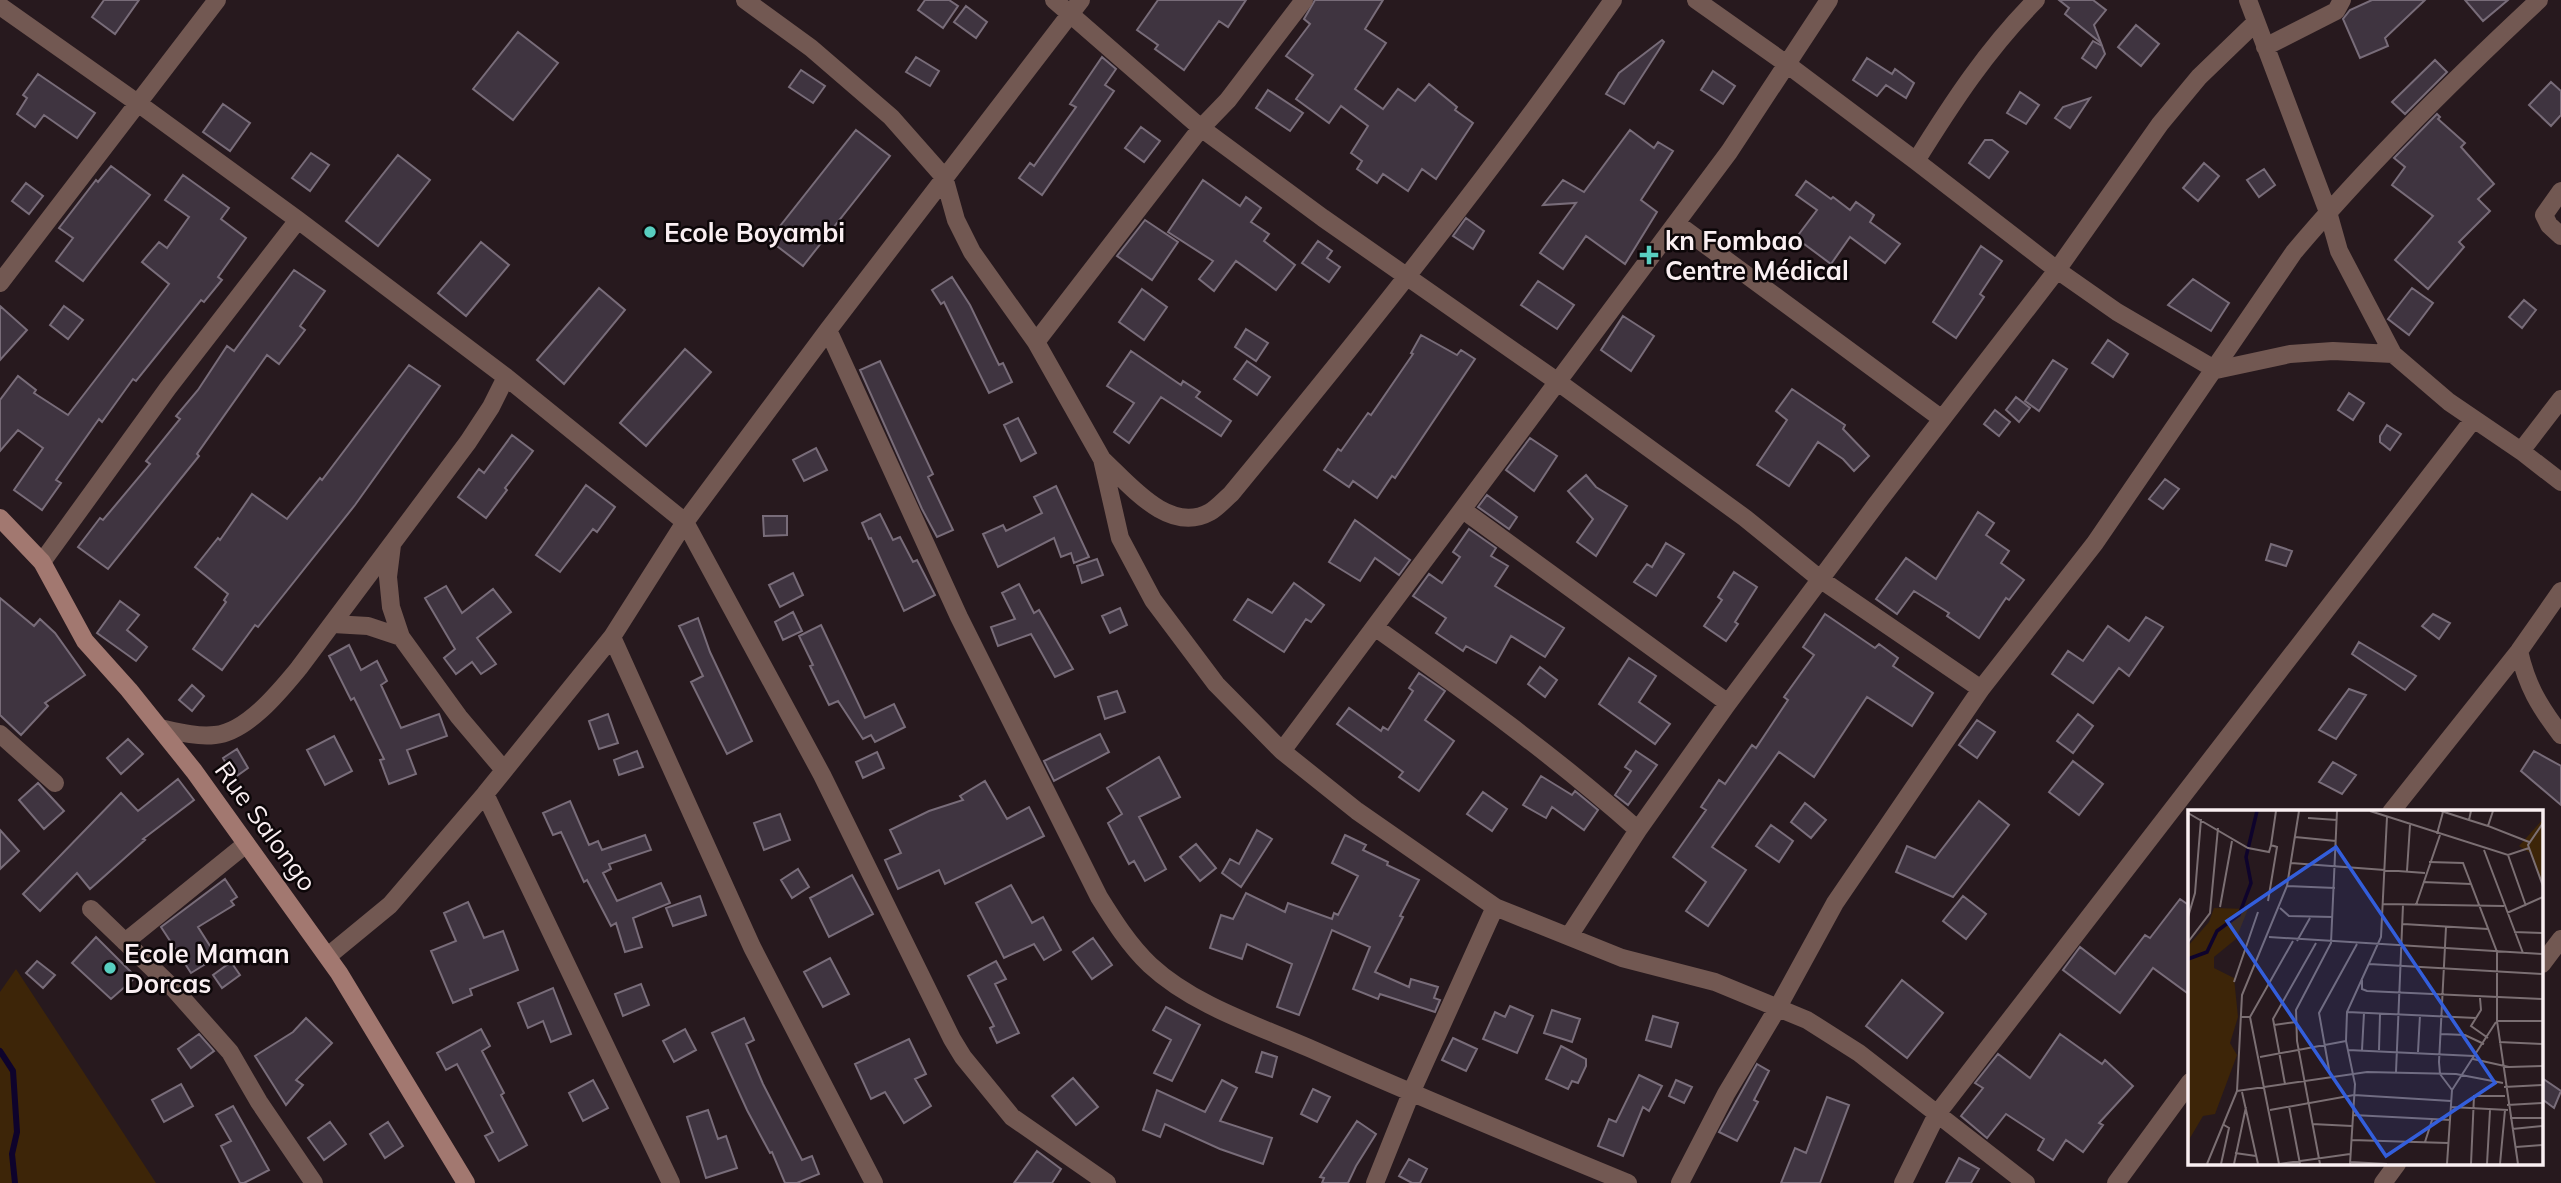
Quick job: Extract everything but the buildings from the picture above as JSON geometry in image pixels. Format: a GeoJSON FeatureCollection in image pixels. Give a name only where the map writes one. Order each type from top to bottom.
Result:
{"type":"FeatureCollection","features":[{"type":"Feature","properties":{"kind":"street"},"geometry":{"type":"LineString","coordinates":[[0,283],[217,0]]}},
{"type":"Feature","properties":{"kind":"street"},"geometry":{"type":"LineString","coordinates":[[746,0],[811,48],[891,117],[944,177],[956,220],[972,253],[1035,342],[1102,459],[1120,538],[1153,600],[1216,684],[1282,751],[1357,811],[1494,907],[1622,958],[1715,982],[1807,1020],[1859,1053],[2026,1183]]}},
{"type":"Feature","properties":{"kind":"street"},"geometry":{"type":"LineString","coordinates":[[1054,0],[1076,7],[1201,128],[1745,518],[1820,579],[1981,689]]}},
{"type":"Feature","properties":{"kind":"street"},"geometry":{"type":"LineString","coordinates":[[1035,342],[1304,0]]}},
{"type":"Feature","properties":{"kind":"street"},"geometry":{"type":"LineString","coordinates":[[1102,459],[1147,500],[1165,512],[1186,519],[1209,512],[1231,494],[1408,277],[1570,62],[1613,0]]}},
{"type":"Feature","properties":{"kind":"street"},"geometry":{"type":"LineString","coordinates":[[1696,0],[1916,160],[2057,270],[2117,312],[2216,370],[2290,354],[2333,351],[2393,354]]}},
{"type":"Feature","properties":{"kind":"street"},"geometry":{"type":"LineString","coordinates":[[1282,751],[1728,152],[1829,0]]}},
{"type":"Feature","properties":{"kind":"street"},"geometry":{"type":"LineString","coordinates":[[1916,160],[1952,102],[1997,42],[2036,0]]}},
{"type":"Feature","properties":{"kind":"street"},"geometry":{"type":"LineString","coordinates":[[2248,0],[2328,212],[2339,251],[2393,354],[2473,420],[2521,451],[2561,482]]}},
{"type":"Feature","properties":{"kind":"street"},"geometry":{"type":"LineString","coordinates":[[2265,47],[2336,11],[2342,0]]}},
{"type":"Feature","properties":{"kind":"street"},"geometry":{"type":"LineString","coordinates":[[1680,1183],[1726,1094],[1777,1009],[1835,903],[1981,689],[2095,543],[2216,370],[2272,282],[2328,212],[2451,82],[2539,0]]}},
{"type":"Feature","properties":{"kind":"street"},"geometry":{"type":"LineString","coordinates":[[0,6],[298,220],[506,377],[685,522],[822,775],[963,1057],[1012,1117],[1104,1182]]}},
{"type":"Feature","properties":{"kind":"street"},"geometry":{"type":"LineString","coordinates":[[328,956],[390,905],[485,794],[612,637],[685,522],[944,177],[1076,7]]}},
{"type":"Feature","properties":{"kind":"street"},"geometry":{"type":"LineString","coordinates":[[1569,936],[1638,830],[1728,703],[2057,270],[2160,124],[2199,77],[2255,23]]}},
{"type":"Feature","properties":{"kind":"street"},"geometry":{"type":"LineString","coordinates":[[2561,191],[2544,215],[2549,225],[2561,236]]}},
{"type":"Feature","properties":{"kind":"street"},"geometry":{"type":"LineString","coordinates":[[42,562],[168,388],[298,220]]}},
{"type":"Feature","properties":{"kind":"street"},"geometry":{"type":"LineString","coordinates":[[1676,223],[1942,419]]}},
{"type":"Feature","properties":{"kind":"street"},"geometry":{"type":"LineString","coordinates":[[828,330],[982,664],[1099,897],[1122,934],[1151,965],[1189,992],[1228,1012],[1411,1093],[1628,1183]]}},
{"type":"Feature","properties":{"kind":"street"},"geometry":{"type":"LineString","coordinates":[[160,728],[194,735],[216,735],[232,730],[275,697],[333,624],[468,442],[491,407],[506,377]]}},
{"type":"Feature","properties":{"kind":"street"},"geometry":{"type":"LineString","coordinates":[[2521,451],[2561,399]]}},
{"type":"Feature","properties":{"kind":"street"},"geometry":{"type":"LineString","coordinates":[[1903,1183],[1937,1114],[2473,420]]}},
{"type":"Feature","properties":{"kind":"street"},"geometry":{"type":"LineString","coordinates":[[1463,510],[1728,703]]}},
{"type":"Feature","properties":{"kind":"street","name":"Rue Salongo"},"geometry":{"type":"LineString","coordinates":[[0,518],[42,562],[85,641],[160,728],[328,956],[466,1183]]}},
{"type":"Feature","properties":{"kind":"street"},"geometry":{"type":"LineString","coordinates":[[391,545],[388,577],[390,607],[401,637],[459,717],[503,770]]}},
{"type":"Feature","properties":{"kind":"street"},"geometry":{"type":"LineString","coordinates":[[2393,810],[2519,651],[2561,592]]}},
{"type":"Feature","properties":{"kind":"street"},"geometry":{"type":"LineString","coordinates":[[333,624],[368,626],[401,637]]}},
{"type":"Feature","properties":{"kind":"street"},"geometry":{"type":"LineString","coordinates":[[1376,628],[1532,742],[1638,830]]}},
{"type":"Feature","properties":{"kind":"street"},"geometry":{"type":"LineString","coordinates":[[612,637],[752,947],[874,1183]]}},
{"type":"Feature","properties":{"kind":"street"},"geometry":{"type":"LineString","coordinates":[[2519,651],[2525,678],[2561,735]]}},
{"type":"Feature","properties":{"kind":"street"},"geometry":{"type":"LineString","coordinates":[[0,734],[55,783]]}},
{"type":"Feature","properties":{"kind":"street"},"geometry":{"type":"LineString","coordinates":[[485,794],[671,1183]]}},
{"type":"Feature","properties":{"kind":"street"},"geometry":{"type":"LineString","coordinates":[[125,942],[246,844]]}},
{"type":"Feature","properties":{"kind":"street"},"geometry":{"type":"LineString","coordinates":[[1375,1183],[1411,1093],[1451,1009],[1494,907]]}},
{"type":"Feature","properties":{"kind":"street"},"geometry":{"type":"LineString","coordinates":[[91,909],[175,990],[230,1052],[259,1102],[314,1183]]}},
{"type":"Feature","properties":{"kind":"street"},"geometry":{"type":"LineString","coordinates":[[2544,961],[2561,939]]}},
{"type":"Feature","properties":{"kind":"street"},"geometry":{"type":"LineString","coordinates":[[2116,1183],[2188,1085]]}},
{"type":"Feature","properties":{"kind":"street"},"geometry":{"type":"LineString","coordinates":[[2383,1183],[2396,1166]]}},
{"type":"Feature","properties":{"kind":"shaded area"},"geometry":{"type":"Polygon","coordinates":[[[16,969],[156,1183],[0,1183],[0,992],[16,969]]]}},
{"type":"Feature","properties":{"kind":"waterway"},"geometry":{"type":"LineString","coordinates":[[0,1051],[13,1071],[17,1132],[12,1154],[15,1183]]}},
{"type":"Feature","properties":{"kind":"place","name":"Ecole Boyambi"},"geometry":{"type":"Point","coordinates":[650,232]}},
{"type":"Feature","properties":{"kind":"place","name":"kn Fombao Centre Médical"},"geometry":{"type":"Point","coordinates":[1649,255]}},
{"type":"Feature","properties":{"kind":"place","name":"Ecole Maman Dorcas"},"geometry":{"type":"Point","coordinates":[110,968]}}]}
